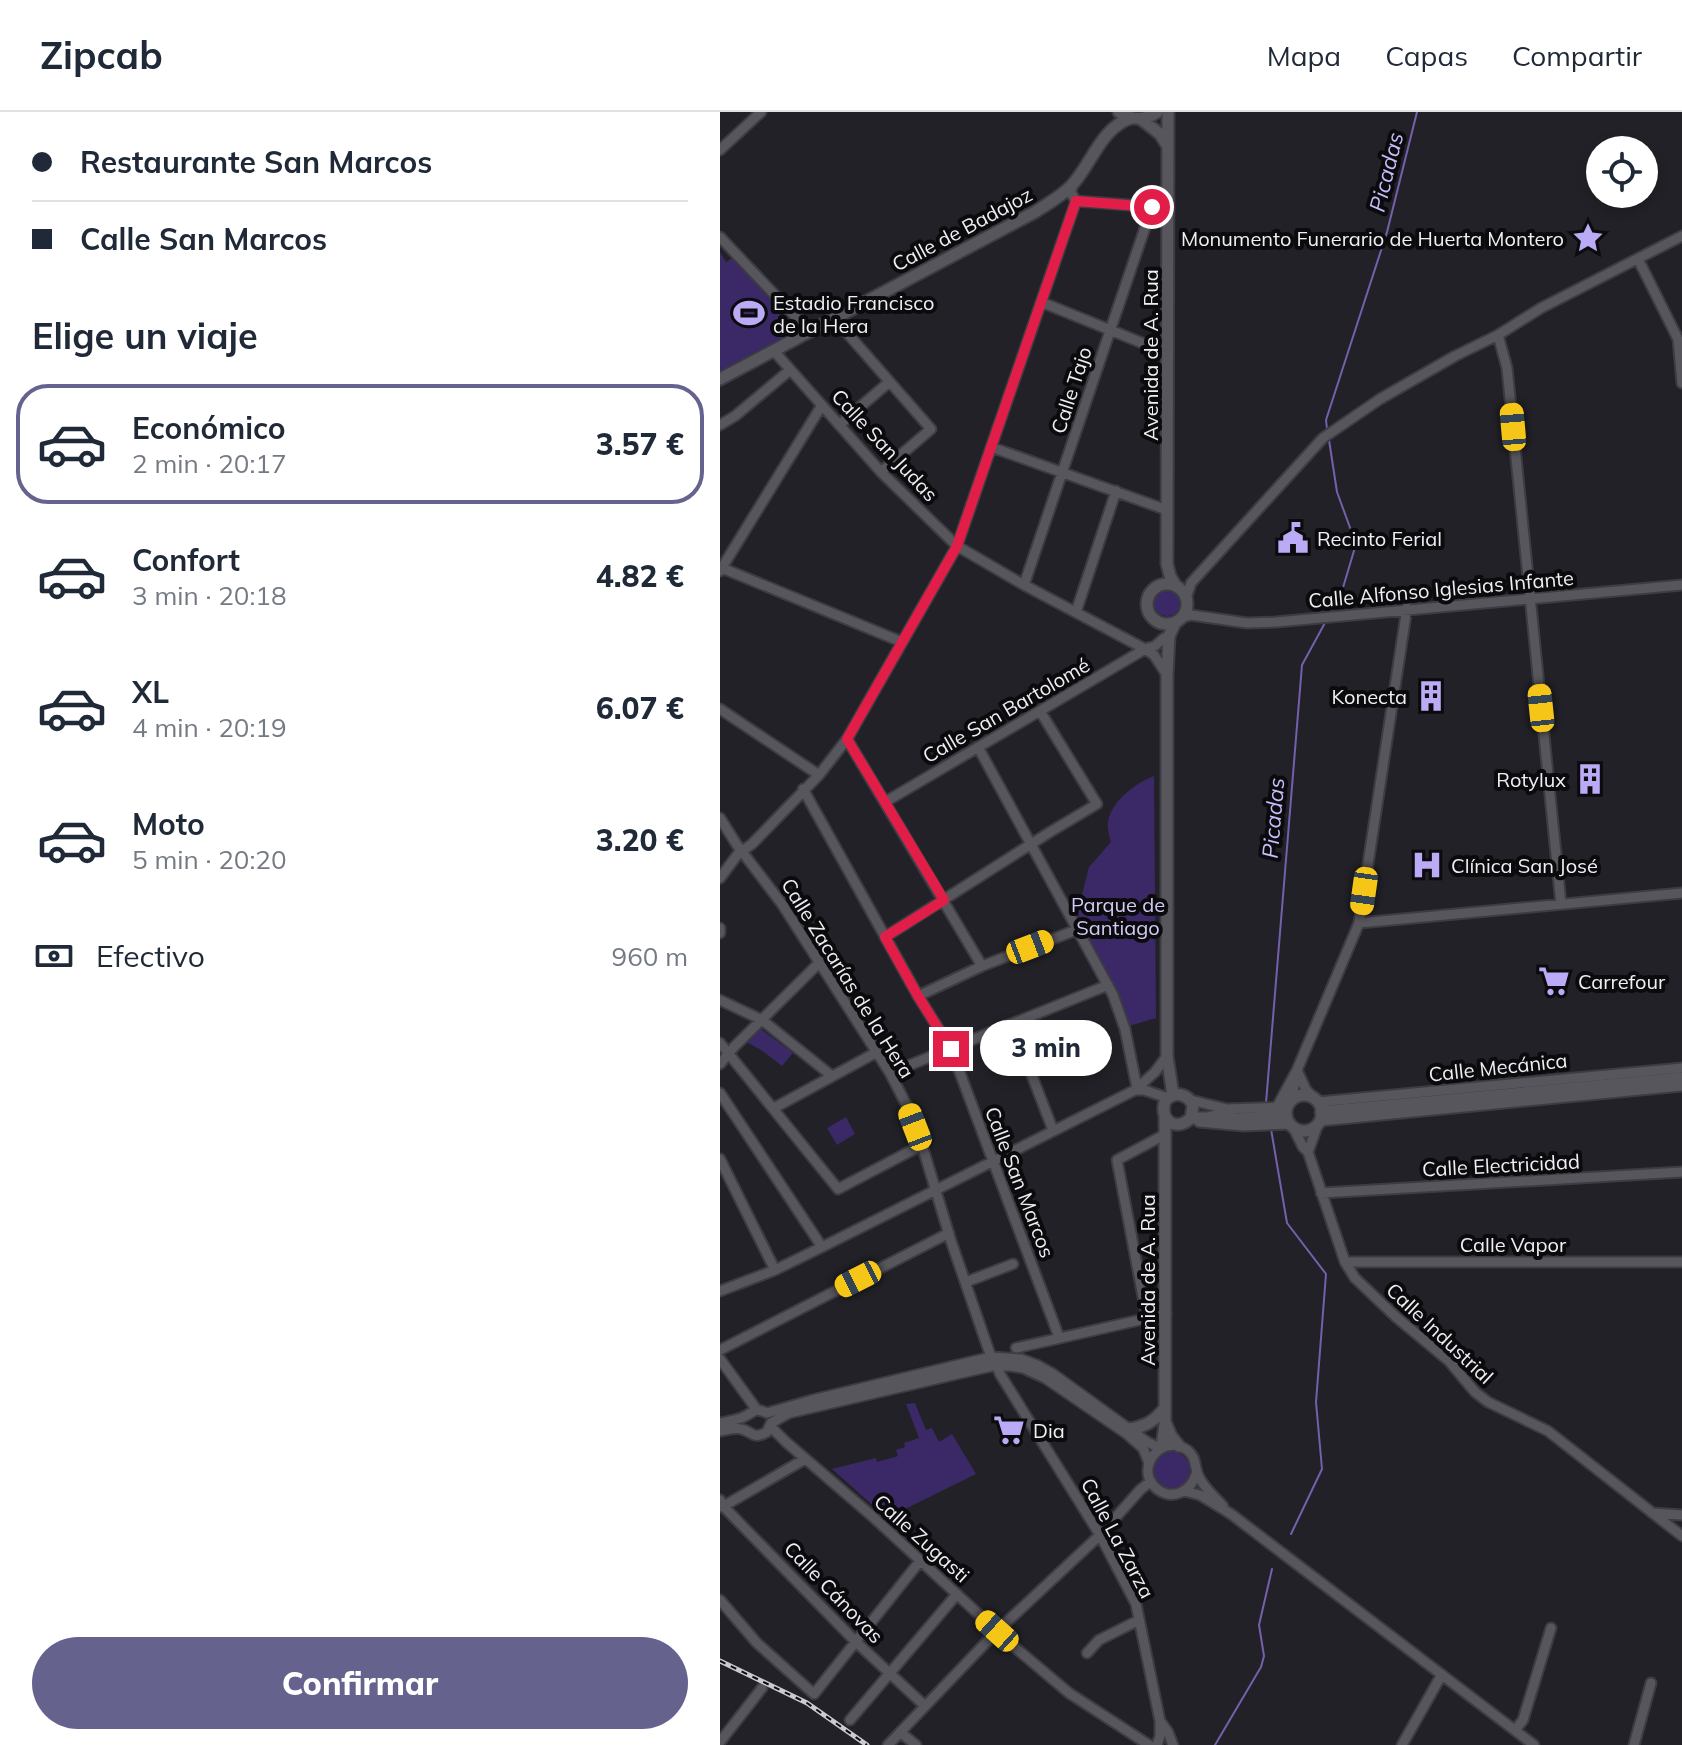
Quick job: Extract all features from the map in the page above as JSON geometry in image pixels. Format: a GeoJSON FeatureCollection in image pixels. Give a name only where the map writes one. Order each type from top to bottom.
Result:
{"type":"FeatureCollection","features":[{"type":"Feature","properties":{"kind":"street"},"geometry":{"type":"LineString","coordinates":[[720,150],[761,112]]}},
{"type":"Feature","properties":{"kind":"street","name":"Calle de Badajoz"},"geometry":{"type":"LineString","coordinates":[[720,379],[1035,212],[1072,185],[1112,129],[1126,115],[1152,116],[1157,112]]}},
{"type":"Feature","properties":{"kind":"street","name":"Avenida de A. Rua"},"geometry":{"type":"LineString","coordinates":[[1168,112],[1167,564],[1176,586]]}},
{"type":"Feature","properties":{"kind":"street"},"geometry":{"type":"LineString","coordinates":[[1126,115],[1160,134],[1167,146]]}},
{"type":"Feature","properties":{"kind":"street"},"geometry":{"type":"LineString","coordinates":[[1072,185],[1071,193],[1076,201]]}},
{"type":"Feature","properties":{"kind":"street"},"geometry":{"type":"LineString","coordinates":[[1076,201],[1169,208]]}},
{"type":"Feature","properties":{"kind":"street"},"geometry":{"type":"LineString","coordinates":[[720,878],[742,850],[752,844],[819,775],[847,739],[957,546],[1076,201]]}},
{"type":"Feature","properties":{"kind":"street","name":"Calle Tajo"},"geometry":{"type":"LineString","coordinates":[[1024,585],[1152,207]]}},
{"type":"Feature","properties":{"kind":"street"},"geometry":{"type":"LineString","coordinates":[[1164,1114],[1163,1106],[1170,1096],[1167,1056],[1167,655],[1170,630],[1187,602],[1191,583],[1323,438],[1380,399],[1455,356],[1682,236]]}},
{"type":"Feature","properties":{"kind":"street"},"geometry":{"type":"LineString","coordinates":[[721,239],[809,331]]}},
{"type":"Feature","properties":{"kind":"street"},"geometry":{"type":"LineString","coordinates":[[1638,259],[1678,339],[1682,383]]}},
{"type":"Feature","properties":{"kind":"street"},"geometry":{"type":"LineString","coordinates":[[1041,302],[1167,353]]}},
{"type":"Feature","properties":{"kind":"street"},"geometry":{"type":"LineString","coordinates":[[834,318],[931,429],[881,472]]}},
{"type":"Feature","properties":{"kind":"street"},"geometry":{"type":"LineString","coordinates":[[1498,335],[1507,368],[1561,904]]}},
{"type":"Feature","properties":{"kind":"street","name":"Calle San Judas"},"geometry":{"type":"LineString","coordinates":[[773,350],[881,472],[957,546],[1150,652],[1167,655]]}},
{"type":"Feature","properties":{"kind":"street"},"geometry":{"type":"LineString","coordinates":[[720,425],[790,370]]}},
{"type":"Feature","properties":{"kind":"street"},"geometry":{"type":"LineString","coordinates":[[839,425],[888,383]]}},
{"type":"Feature","properties":{"kind":"street"},"geometry":{"type":"LineString","coordinates":[[822,405],[721,569],[902,642]]}},
{"type":"Feature","properties":{"kind":"street"},"geometry":{"type":"LineString","coordinates":[[720,435],[735,416]]}},
{"type":"Feature","properties":{"kind":"street"},"geometry":{"type":"LineString","coordinates":[[991,447],[1167,510]]}},
{"type":"Feature","properties":{"kind":"street"},"geometry":{"type":"LineString","coordinates":[[1076,612],[1116,491]]}},
{"type":"Feature","properties":{"kind":"street","name":"Avenida de A. Rua"},"geometry":{"type":"LineString","coordinates":[[1159,586],[1167,564]]}},
{"type":"Feature","properties":{"kind":"street"},"geometry":{"type":"LineString","coordinates":[[1178,620],[1167,624],[1153,619],[1147,605],[1148,597],[1159,586],[1191,583]]}},
{"type":"Feature","properties":{"kind":"street","name":"Calle Alfonso Iglesias Infante"},"geometry":{"type":"LineString","coordinates":[[1178,620],[1191,615],[1247,623],[1311,619],[1682,585]]}},
{"type":"Feature","properties":{"kind":"street"},"geometry":{"type":"LineString","coordinates":[[1176,586],[1184,593],[1187,602]]}},
{"type":"Feature","properties":{"kind":"street","name":"Calle Alfonso Iglesias Infante"},"geometry":{"type":"LineString","coordinates":[[1187,602],[1204,616]]}},
{"type":"Feature","properties":{"kind":"street"},"geometry":{"type":"LineString","coordinates":[[1278,1115],[1359,923],[1407,608]]}},
{"type":"Feature","properties":{"kind":"street"},"geometry":{"type":"LineString","coordinates":[[1160,623],[1167,655]]}},
{"type":"Feature","properties":{"kind":"street"},"geometry":{"type":"LineString","coordinates":[[1150,652],[1164,638]]}},
{"type":"Feature","properties":{"kind":"street","name":"Calle San Judas"},"geometry":{"type":"LineString","coordinates":[[1150,652],[1167,675]]}},
{"type":"Feature","properties":{"kind":"street","name":"Calle San Bartolomé"},"geometry":{"type":"LineString","coordinates":[[885,802],[1040,711],[1150,652]]}},
{"type":"Feature","properties":{"kind":"street"},"geometry":{"type":"LineString","coordinates":[[720,709],[819,775]]}},
{"type":"Feature","properties":{"kind":"street"},"geometry":{"type":"LineString","coordinates":[[885,937],[1097,804],[1040,711]]}},
{"type":"Feature","properties":{"kind":"street"},"geometry":{"type":"LineString","coordinates":[[847,739],[982,966]]}},
{"type":"Feature","properties":{"kind":"street"},"geometry":{"type":"LineString","coordinates":[[978,747],[1108,985],[1125,1029],[1136,1089],[1151,1099],[1171,1123],[1188,1111],[1227,1109],[1278,1115],[1298,1130],[1309,1130],[1318,1112]]}},
{"type":"Feature","properties":{"kind":"street","name":"Calle San Marcos"},"geometry":{"type":"LineString","coordinates":[[803,789],[918,996],[951,1049],[1059,1337]]}},
{"type":"Feature","properties":{"kind":"street","name":"Calle Zacarías de la Hera"},"geometry":{"type":"LineString","coordinates":[[720,818],[820,962],[890,1073],[908,1108],[994,1361]]}},
{"type":"Feature","properties":{"kind":"street"},"geometry":{"type":"LineString","coordinates":[[1359,923],[1682,893]]}},
{"type":"Feature","properties":{"kind":"street"},"geometry":{"type":"LineString","coordinates":[[918,996],[982,966],[1079,929]]}},
{"type":"Feature","properties":{"kind":"street"},"geometry":{"type":"LineString","coordinates":[[720,1064],[820,962]]}},
{"type":"Feature","properties":{"kind":"street"},"geometry":{"type":"LineString","coordinates":[[890,1073],[1108,985]]}},
{"type":"Feature","properties":{"kind":"street"},"geometry":{"type":"LineString","coordinates":[[720,1000],[762,1020],[832,1076]]}},
{"type":"Feature","properties":{"kind":"street"},"geometry":{"type":"LineString","coordinates":[[1012,1024],[1053,1130]]}},
{"type":"Feature","properties":{"kind":"street"},"geometry":{"type":"LineString","coordinates":[[720,1043],[838,1189],[922,1145]]}},
{"type":"Feature","properties":{"kind":"street"},"geometry":{"type":"LineString","coordinates":[[774,1108],[877,1052]]}},
{"type":"Feature","properties":{"kind":"street"},"geometry":{"type":"LineString","coordinates":[[720,1291],[775,1270],[936,1192],[1136,1089],[1167,1056]]}},
{"type":"Feature","properties":{"kind":"street"},"geometry":{"type":"LineString","coordinates":[[1167,1056],[1188,1111]]}},
{"type":"Feature","properties":{"kind":"street","name":"Calle Mecánica"},"geometry":{"type":"LineString","coordinates":[[1318,1112],[1682,1068]]}},
{"type":"Feature","properties":{"kind":"street"},"geometry":{"type":"LineString","coordinates":[[1297,1070],[1318,1112],[1308,1152]]}},
{"type":"Feature","properties":{"kind":"street"},"geometry":{"type":"LineString","coordinates":[[1278,1115],[1297,1070]]}},
{"type":"Feature","properties":{"kind":"street"},"geometry":{"type":"LineString","coordinates":[[1318,1112],[1682,1078]]}},
{"type":"Feature","properties":{"kind":"street","name":"Calle Mecánica"},"geometry":{"type":"LineString","coordinates":[[1318,1112],[1682,1086]]}},
{"type":"Feature","properties":{"kind":"street"},"geometry":{"type":"LineString","coordinates":[[1136,1089],[1170,1096],[1182,1095],[1188,1111],[1207,1118],[1278,1115]]}},
{"type":"Feature","properties":{"kind":"street"},"geometry":{"type":"LineString","coordinates":[[720,1093],[822,1247]]}},
{"type":"Feature","properties":{"kind":"street"},"geometry":{"type":"LineString","coordinates":[[1188,1111],[1244,1126],[1278,1115],[1303,1096],[1318,1112]]}},
{"type":"Feature","properties":{"kind":"street","name":"Avenida de A. Rua"},"geometry":{"type":"LineString","coordinates":[[1165,1151],[1188,1111]]}},
{"type":"Feature","properties":{"kind":"street","name":"Avenida de A. Rua"},"geometry":{"type":"LineString","coordinates":[[1161,1448],[1165,1424],[1166,1314],[1164,1114]]}},
{"type":"Feature","properties":{"kind":"street","name":"Calle Industrial"},"geometry":{"type":"LineString","coordinates":[[1278,1115],[1308,1152],[1345,1262],[1355,1278],[1449,1361],[1475,1392],[1488,1402],[1548,1431],[1682,1536]]}},
{"type":"Feature","properties":{"kind":"street"},"geometry":{"type":"LineString","coordinates":[[1147,1318],[1117,1160],[1164,1135]]}},
{"type":"Feature","properties":{"kind":"street"},"geometry":{"type":"LineString","coordinates":[[720,1159],[775,1270]]}},
{"type":"Feature","properties":{"kind":"street","name":"Calle Electricidad"},"geometry":{"type":"LineString","coordinates":[[1321,1193],[1682,1172]]}},
{"type":"Feature","properties":{"kind":"street"},"geometry":{"type":"LineString","coordinates":[[720,1350],[949,1233]]}},
{"type":"Feature","properties":{"kind":"street","name":"Calle Vapor"},"geometry":{"type":"LineString","coordinates":[[1345,1262],[1682,1262]]}},
{"type":"Feature","properties":{"kind":"street"},"geometry":{"type":"LineString","coordinates":[[966,1282],[1013,1264]]}},
{"type":"Feature","properties":{"kind":"street"},"geometry":{"type":"LineString","coordinates":[[1016,1348],[1166,1314]]}},
{"type":"Feature","properties":{"kind":"street"},"geometry":{"type":"LineString","coordinates":[[720,1359],[766,1421]]}},
{"type":"Feature","properties":{"kind":"street"},"geometry":{"type":"LineString","coordinates":[[766,1421],[994,1361],[1021,1359],[1037,1365],[1161,1448]]}},
{"type":"Feature","properties":{"kind":"street"},"geometry":{"type":"LineString","coordinates":[[994,1361],[1023,1368],[1045,1378],[1127,1434],[1143,1448],[1149,1463]]}},
{"type":"Feature","properties":{"kind":"street","name":"Calle La Zarza"},"geometry":{"type":"LineString","coordinates":[[994,1361],[1100,1535],[1136,1604],[1160,1721],[1157,1745]]}},
{"type":"Feature","properties":{"kind":"street"},"geometry":{"type":"LineString","coordinates":[[1130,1429],[1147,1426],[1165,1408]]}},
{"type":"Feature","properties":{"kind":"street"},"geometry":{"type":"LineString","coordinates":[[720,1423],[746,1417],[753,1411],[766,1421]]}},
{"type":"Feature","properties":{"kind":"street"},"geometry":{"type":"LineString","coordinates":[[746,1417],[746,1430]]}},
{"type":"Feature","properties":{"kind":"street","name":"Calle Zugasti"},"geometry":{"type":"LineString","coordinates":[[720,1431],[735,1428],[752,1435],[766,1421],[1069,1693],[1149,1745]]}},
{"type":"Feature","properties":{"kind":"street"},"geometry":{"type":"LineString","coordinates":[[1165,1424],[1179,1446],[1195,1460],[1196,1474],[1194,1481],[1178,1494],[1159,1491],[1151,1481],[1149,1463],[1161,1448],[1179,1446]]}},
{"type":"Feature","properties":{"kind":"street"},"geometry":{"type":"LineString","coordinates":[[721,1505],[805,1459]]}},
{"type":"Feature","properties":{"kind":"street"},"geometry":{"type":"LineString","coordinates":[[1196,1474],[1231,1514]]}},
{"type":"Feature","properties":{"kind":"street"},"geometry":{"type":"LineString","coordinates":[[888,1745],[997,1631],[1100,1535],[1151,1481]]}},
{"type":"Feature","properties":{"kind":"street"},"geometry":{"type":"LineString","coordinates":[[1184,1491],[1200,1495],[1231,1514],[1534,1745]]}},
{"type":"Feature","properties":{"kind":"street","name":"Calle Cánovas"},"geometry":{"type":"LineString","coordinates":[[721,1505],[856,1642],[925,1706]]}},
{"type":"Feature","properties":{"kind":"street"},"geometry":{"type":"LineString","coordinates":[[1652,1513],[1682,1515]]}},
{"type":"Feature","properties":{"kind":"street"},"geometry":{"type":"LineString","coordinates":[[720,1600],[757,1643],[814,1694],[920,1561]]}},
{"type":"Feature","properties":{"kind":"street"},"geometry":{"type":"LineString","coordinates":[[850,1720],[957,1594]]}},
{"type":"Feature","properties":{"kind":"street"},"geometry":{"type":"LineString","coordinates":[[1087,1653],[1099,1640],[1139,1620]]}},
{"type":"Feature","properties":{"kind":"street"},"geometry":{"type":"LineString","coordinates":[[1515,1730],[1523,1720],[1551,1628]]}},
{"type":"Feature","properties":{"kind":"street"},"geometry":{"type":"LineString","coordinates":[[1402,1745],[1441,1676]]}},
{"type":"Feature","properties":{"kind":"street"},"geometry":{"type":"LineString","coordinates":[[1634,1745],[1651,1683]]}},
{"type":"Feature","properties":{"kind":"street"},"geometry":{"type":"LineString","coordinates":[[721,1736],[762,1688]]}},
{"type":"Feature","properties":{"kind":"street"},"geometry":{"type":"LineString","coordinates":[[1160,1721],[1173,1745]]}},
{"type":"Feature","properties":{"kind":"street"},"geometry":{"type":"LineString","coordinates":[[900,1732],[916,1745]]}},
{"type":"Feature","properties":{"kind":"green space","name":"Estadio Francisco de la Hera"},"geometry":{"type":"Polygon","coordinates":[[[720,252],[726,262],[734,257],[768,293],[790,334],[720,371],[720,252]]]}},
{"type":"Feature","properties":{"kind":"green space"},"geometry":{"type":"Polygon","coordinates":[[[1167,590],[1177,593],[1180,603],[1177,613],[1167,616],[1157,613],[1154,603],[1157,593],[1167,590]]]}},
{"type":"Feature","properties":{"kind":"green space","name":"Parque de Santiago"},"geometry":{"type":"Polygon","coordinates":[[[1154,776],[1156,1018],[1129,1026],[1121,999],[1079,920],[1078,910],[1089,867],[1111,842],[1108,832],[1110,814],[1119,800],[1154,776]]]}},
{"type":"Feature","properties":{"kind":"green space"},"geometry":{"type":"Polygon","coordinates":[[[761,1029],[793,1053],[782,1066],[748,1043],[761,1029]]]}},
{"type":"Feature","properties":{"kind":"green space"},"geometry":{"type":"Polygon","coordinates":[[[846,1117],[855,1134],[837,1145],[827,1128],[846,1117]]]}},
{"type":"Feature","properties":{"kind":"green space"},"geometry":{"type":"Polygon","coordinates":[[[915,1403],[926,1430],[932,1428],[939,1442],[952,1434],[976,1474],[887,1518],[832,1469],[898,1456],[896,1450],[905,1447],[904,1443],[919,1438],[906,1404],[915,1403]]]}},
{"type":"Feature","properties":{"kind":"green space"},"geometry":{"type":"Polygon","coordinates":[[[1172,1452],[1184,1458],[1190,1470],[1184,1482],[1172,1488],[1160,1482],[1154,1470],[1160,1458],[1172,1452]]]}},
{"type":"Feature","properties":{"kind":"waterway","name":"Picadas"},"geometry":{"type":"LineString","coordinates":[[1327,429],[1326,420],[1387,232],[1417,112]]}},
{"type":"Feature","properties":{"kind":"waterway","name":"Picadas"},"geometry":{"type":"LineString","coordinates":[[1329,440],[1337,492],[1356,544],[1342,591],[1331,612]]}},
{"type":"Feature","properties":{"kind":"waterway","name":"Picadas"},"geometry":{"type":"LineString","coordinates":[[1266,1103],[1302,665],[1326,621]]}},
{"type":"Feature","properties":{"kind":"waterway","name":"Picadas"},"geometry":{"type":"LineString","coordinates":[[1271,1129],[1287,1223],[1326,1274],[1316,1402],[1322,1469],[1291,1534]]}},
{"type":"Feature","properties":{"kind":"waterway","name":"Picadas"},"geometry":{"type":"LineString","coordinates":[[1215,1745],[1261,1667],[1264,1656],[1259,1625],[1272,1569]]}},
{"type":"Feature","properties":{"kind":"railway"},"geometry":{"type":"LineString","coordinates":[[720,1661],[807,1703],[867,1745]]}},
{"type":"Feature","properties":{"kind":"place","name":"Monumento Funerario de Huerta Montero"},"geometry":{"type":"Point","coordinates":[1588,238]}},
{"type":"Feature","properties":{"kind":"place","name":"Estadio Francisco de la Hera"},"geometry":{"type":"Point","coordinates":[749,313]}},
{"type":"Feature","properties":{"kind":"place","name":"Recinto Ferial"},"geometry":{"type":"Point","coordinates":[1293,538]}},
{"type":"Feature","properties":{"kind":"place","name":"Konecta"},"geometry":{"type":"Point","coordinates":[1431,696]}},
{"type":"Feature","properties":{"kind":"place","name":"Rotylux"},"geometry":{"type":"Point","coordinates":[1590,779]}},
{"type":"Feature","properties":{"kind":"place","name":"Clínica San José"},"geometry":{"type":"Point","coordinates":[1427,865]}},
{"type":"Feature","properties":{"kind":"place","name":"Carrefour"},"geometry":{"type":"Point","coordinates":[1554,981]}},
{"type":"Feature","properties":{"kind":"place","name":"Dia"},"geometry":{"type":"Point","coordinates":[1009,1430]}},
{"type":"Feature","properties":{"kind":"route"},"geometry":{"type":"LineString","coordinates":[[951,1049],[885,937],[944,900],[847,739],[957,546],[1076,201],[1152,207]]}}]}
